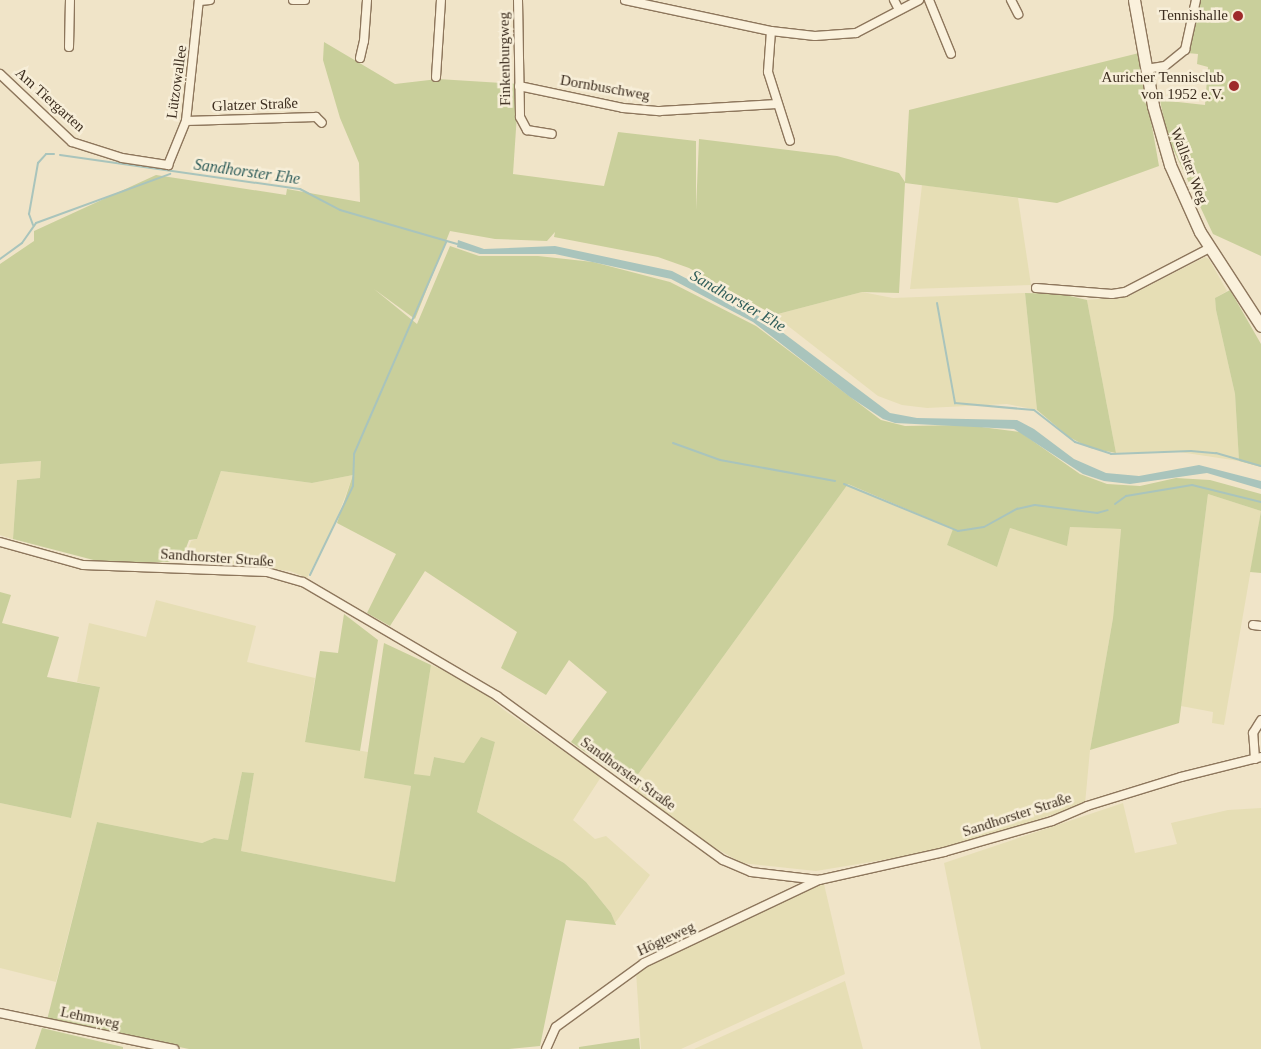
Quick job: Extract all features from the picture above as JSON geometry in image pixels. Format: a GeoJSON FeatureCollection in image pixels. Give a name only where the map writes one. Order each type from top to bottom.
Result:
{"type":"FeatureCollection","features":[{"type":"Feature","properties":{"kind":"street"},"geometry":{"type":"LineString","coordinates":[[69,47],[70,0]]}},
{"type":"Feature","properties":{"kind":"street"},"geometry":{"type":"LineString","coordinates":[[199,1],[210,0]]}},
{"type":"Feature","properties":{"kind":"street"},"geometry":{"type":"LineString","coordinates":[[294,0],[305,0]]}},
{"type":"Feature","properties":{"kind":"street"},"geometry":{"type":"LineString","coordinates":[[360,58],[366,0]]}},
{"type":"Feature","properties":{"kind":"street"},"geometry":{"type":"LineString","coordinates":[[436,78],[441,0]]}},
{"type":"Feature","properties":{"kind":"street","name":"Finkenburgweg"},"geometry":{"type":"LineString","coordinates":[[518,0],[520,118],[527,130],[552,134]]}},
{"type":"Feature","properties":{"kind":"street"},"geometry":{"type":"LineString","coordinates":[[625,0],[771,31],[815,36],[856,33],[919,0]]}},
{"type":"Feature","properties":{"kind":"street"},"geometry":{"type":"LineString","coordinates":[[894,0],[898,10]]}},
{"type":"Feature","properties":{"kind":"street"},"geometry":{"type":"LineString","coordinates":[[929,0],[951,54]]}},
{"type":"Feature","properties":{"kind":"street"},"geometry":{"type":"LineString","coordinates":[[1011,0],[1018,14]]}},
{"type":"Feature","properties":{"kind":"street","name":"Wallster Weg"},"geometry":{"type":"LineString","coordinates":[[1134,0],[1158,130],[1170,165],[1210,248],[1259,318]]}},
{"type":"Feature","properties":{"kind":"street"},"geometry":{"type":"LineString","coordinates":[[1146,69],[1164,66],[1185,50],[1196,0]]}},
{"type":"Feature","properties":{"kind":"street","name":"Lützowallee"},"geometry":{"type":"LineString","coordinates":[[168,165],[186,121],[199,1]]}},
{"type":"Feature","properties":{"kind":"street"},"geometry":{"type":"LineString","coordinates":[[771,31],[768,72],[790,141]]}},
{"type":"Feature","properties":{"kind":"street","name":"Am Tiergarten"},"geometry":{"type":"LineString","coordinates":[[0,74],[72,142],[122,158],[168,165]]}},
{"type":"Feature","properties":{"kind":"street","name":"Dornbuschweg"},"geometry":{"type":"LineString","coordinates":[[520,86],[623,108],[660,111],[777,104]]}},
{"type":"Feature","properties":{"kind":"street","name":"Glatzer Straße"},"geometry":{"type":"LineString","coordinates":[[186,121],[316,117],[322,123]]}},
{"type":"Feature","properties":{"kind":"street"},"geometry":{"type":"LineString","coordinates":[[1036,288],[1112,294],[1124,292],[1210,248]]}},
{"type":"Feature","properties":{"kind":"street","name":"Sandhorster Straße"},"geometry":{"type":"LineString","coordinates":[[0,542],[90,566],[268,572],[303,582],[496,696],[723,860],[751,872],[819,880],[944,852],[1052,821],[1181,777],[1258,758]]}},
{"type":"Feature","properties":{"kind":"street"},"geometry":{"type":"LineString","coordinates":[[1258,758],[1253,733],[1261,720]]}},
{"type":"Feature","properties":{"kind":"street","name":"Högteweg"},"geometry":{"type":"LineString","coordinates":[[546,1049],[556,1027],[644,963],[819,880]]}},
{"type":"Feature","properties":{"kind":"street","name":"Lehmweg"},"geometry":{"type":"LineString","coordinates":[[0,1013],[174,1049]]}},
{"type":"Feature","properties":{"kind":"shaded area"},"geometry":{"type":"Polygon","coordinates":[[[922,185],[1018,198],[1031,285],[910,289],[922,185]]]}},
{"type":"Feature","properties":{"kind":"shaded area"},"geometry":{"type":"Polygon","coordinates":[[[1205,257],[1209,259],[1227,291],[1215,298],[1235,394],[1239,461],[1173,451],[1116,453],[1087,300],[1129,296],[1205,257]]]}},
{"type":"Feature","properties":{"kind":"shaded area"},"geometry":{"type":"Polygon","coordinates":[[[862,292],[893,298],[1025,293],[1037,410],[1007,404],[927,408],[902,405],[878,396],[774,315],[862,292]]]}},
{"type":"Feature","properties":{"kind":"shaded area"},"geometry":{"type":"Polygon","coordinates":[[[41,461],[41,478],[17,480],[13,539],[0,535],[0,464],[41,461]]]}},
{"type":"Feature","properties":{"kind":"shaded area"},"geometry":{"type":"Polygon","coordinates":[[[221,471],[312,483],[353,475],[336,521],[307,578],[290,571],[184,559],[191,541],[197,539],[221,471]]]}},
{"type":"Feature","properties":{"kind":"shaded area"},"geometry":{"type":"Polygon","coordinates":[[[848,484],[954,530],[947,545],[997,567],[1010,528],[1067,545],[1070,527],[1121,529],[1113,618],[1090,750],[1085,804],[949,849],[816,871],[742,863],[701,840],[635,790],[631,784],[848,484]]]}},
{"type":"Feature","properties":{"kind":"shaded area"},"geometry":{"type":"Polygon","coordinates":[[[1208,494],[1261,511],[1224,725],[1212,723],[1213,712],[1181,706],[1208,494]]]}},
{"type":"Feature","properties":{"kind":"shaded area"},"geometry":{"type":"Polygon","coordinates":[[[156,600],[256,626],[247,662],[315,678],[305,741],[368,752],[365,778],[411,786],[395,882],[241,851],[254,773],[242,772],[228,840],[214,838],[202,843],[97,822],[56,982],[0,968],[0,803],[71,818],[100,687],[77,682],[89,623],[146,637],[156,600]]]}},
{"type":"Feature","properties":{"kind":"shaded area"},"geometry":{"type":"Polygon","coordinates":[[[431,665],[470,681],[504,710],[601,777],[573,820],[595,839],[606,836],[650,875],[615,923],[611,913],[586,882],[564,863],[477,812],[495,742],[464,763],[434,757],[430,777],[413,774],[431,665]]]}},
{"type":"Feature","properties":{"kind":"shaded area"},"geometry":{"type":"Polygon","coordinates":[[[1123,803],[1135,853],[1177,844],[1171,823],[1228,810],[1261,808],[1261,1049],[981,1049],[944,863],[1123,803]]]}},
{"type":"Feature","properties":{"kind":"shaded area"},"geometry":{"type":"Polygon","coordinates":[[[819,883],[824,884],[845,974],[681,1049],[641,1049],[636,971],[819,883]]]}},
{"type":"Feature","properties":{"kind":"shaded area"},"geometry":{"type":"Polygon","coordinates":[[[845,981],[863,1049],[694,1049],[845,981]]]}},
{"type":"Feature","properties":{"kind":"green space"},"geometry":{"type":"Polygon","coordinates":[[[1198,0],[1261,0],[1261,256],[1213,234],[1167,136],[1160,100],[1205,105],[1208,67],[1197,64],[1198,54],[1187,53],[1198,0]]]}},
{"type":"Feature","properties":{"kind":"green space"},"geometry":{"type":"Polygon","coordinates":[[[324,42],[395,84],[438,79],[519,84],[513,174],[604,186],[618,132],[696,141],[696,210],[699,139],[837,156],[899,173],[905,182],[909,110],[1139,53],[1159,166],[1057,203],[905,183],[899,293],[862,292],[774,315],[689,268],[658,257],[554,237],[555,232],[547,241],[495,239],[450,231],[415,319],[374,289],[417,324],[450,246],[479,256],[538,256],[593,262],[670,282],[756,326],[881,420],[905,426],[966,425],[1020,432],[1080,474],[1107,484],[1140,486],[1176,478],[1210,480],[1261,494],[1261,511],[1208,494],[1179,723],[1090,750],[1113,618],[1121,529],[1070,527],[1067,546],[1010,528],[997,567],[947,545],[953,529],[848,484],[631,784],[571,742],[607,692],[569,660],[546,695],[501,668],[517,632],[425,571],[390,626],[367,613],[396,554],[337,523],[353,475],[312,483],[221,471],[197,539],[189,540],[183,556],[168,562],[105,563],[13,539],[17,480],[40,478],[41,461],[0,464],[0,264],[34,241],[34,231],[156,175],[286,195],[287,189],[360,202],[359,163],[340,118],[323,60],[324,42]]]}},
{"type":"Feature","properties":{"kind":"green space"},"geometry":{"type":"Polygon","coordinates":[[[1230,290],[1261,344],[1261,467],[1239,461],[1235,394],[1215,298],[1230,290]]]}},
{"type":"Feature","properties":{"kind":"green space"},"geometry":{"type":"Polygon","coordinates":[[[1025,293],[1061,294],[1087,300],[1116,453],[1090,448],[1069,437],[1037,410],[1025,293]]]}},
{"type":"Feature","properties":{"kind":"green space"},"geometry":{"type":"Polygon","coordinates":[[[1261,511],[1261,573],[1250,572],[1261,511]]]}},
{"type":"Feature","properties":{"kind":"green space"},"geometry":{"type":"Polygon","coordinates":[[[0,592],[11,595],[2,623],[59,637],[47,677],[100,687],[71,818],[0,803],[0,592]]]}},
{"type":"Feature","properties":{"kind":"green space"},"geometry":{"type":"Polygon","coordinates":[[[344,614],[378,640],[360,751],[305,742],[320,651],[338,653],[344,614]]]}},
{"type":"Feature","properties":{"kind":"green space"},"geometry":{"type":"Polygon","coordinates":[[[384,643],[431,665],[414,774],[430,776],[434,757],[464,763],[481,737],[495,742],[477,812],[564,863],[586,882],[611,913],[616,925],[566,920],[540,1046],[509,1049],[189,1049],[47,1020],[97,822],[202,843],[214,838],[228,840],[242,772],[254,773],[241,851],[395,882],[411,786],[364,778],[384,643]]]}},
{"type":"Feature","properties":{"kind":"green space"},"geometry":{"type":"Polygon","coordinates":[[[42,1028],[123,1047],[123,1049],[35,1049],[42,1028]]]}},
{"type":"Feature","properties":{"kind":"green space"},"geometry":{"type":"Polygon","coordinates":[[[639,1038],[640,1049],[579,1049],[579,1047],[639,1038]]]}},
{"type":"Feature","properties":{"kind":"water"},"geometry":{"type":"Polygon","coordinates":[[[458,240],[484,249],[555,246],[672,271],[766,320],[890,413],[917,418],[1017,420],[1034,429],[1074,459],[1106,473],[1139,476],[1199,465],[1261,481],[1261,489],[1207,473],[1130,484],[1104,481],[1083,474],[1014,429],[895,423],[883,419],[850,397],[753,322],[671,279],[555,254],[480,254],[457,247],[458,240]]]}},
{"type":"Feature","properties":{"kind":"waterway","name":"Sandhorster Ehe"},"geometry":{"type":"LineString","coordinates":[[33,225],[29,214],[38,163],[46,154],[54,154]]}},
{"type":"Feature","properties":{"kind":"waterway","name":"Sandhorster Ehe"},"geometry":{"type":"LineString","coordinates":[[60,155],[300,189],[340,210],[457,244]]}},
{"type":"Feature","properties":{"kind":"waterway","name":"Sandhorster Ehe"},"geometry":{"type":"LineString","coordinates":[[0,259],[22,243],[36,223],[170,174]]}},
{"type":"Feature","properties":{"kind":"waterway"},"geometry":{"type":"LineString","coordinates":[[310,575],[353,486],[354,454],[446,242]]}},
{"type":"Feature","properties":{"kind":"waterway"},"geometry":{"type":"LineString","coordinates":[[937,303],[955,403],[1034,410],[1075,442],[1111,454],[1191,451],[1216,453],[1261,466]]}},
{"type":"Feature","properties":{"kind":"waterway"},"geometry":{"type":"LineString","coordinates":[[673,443],[720,460],[835,481]]}},
{"type":"Feature","properties":{"kind":"waterway"},"geometry":{"type":"LineString","coordinates":[[844,484],[958,531],[984,527],[1017,509],[1035,505],[1097,513],[1108,510]]}},
{"type":"Feature","properties":{"kind":"waterway"},"geometry":{"type":"LineString","coordinates":[[1115,504],[1126,496],[1192,485],[1261,502]]}},
{"type":"Feature","properties":{"kind":"place","name":"Tennishalle"},"geometry":{"type":"Point","coordinates":[1238,16]}},
{"type":"Feature","properties":{"kind":"place","name":"Auricher Tennisclub von 1952 e.V."},"geometry":{"type":"Point","coordinates":[1234,86]}}]}
